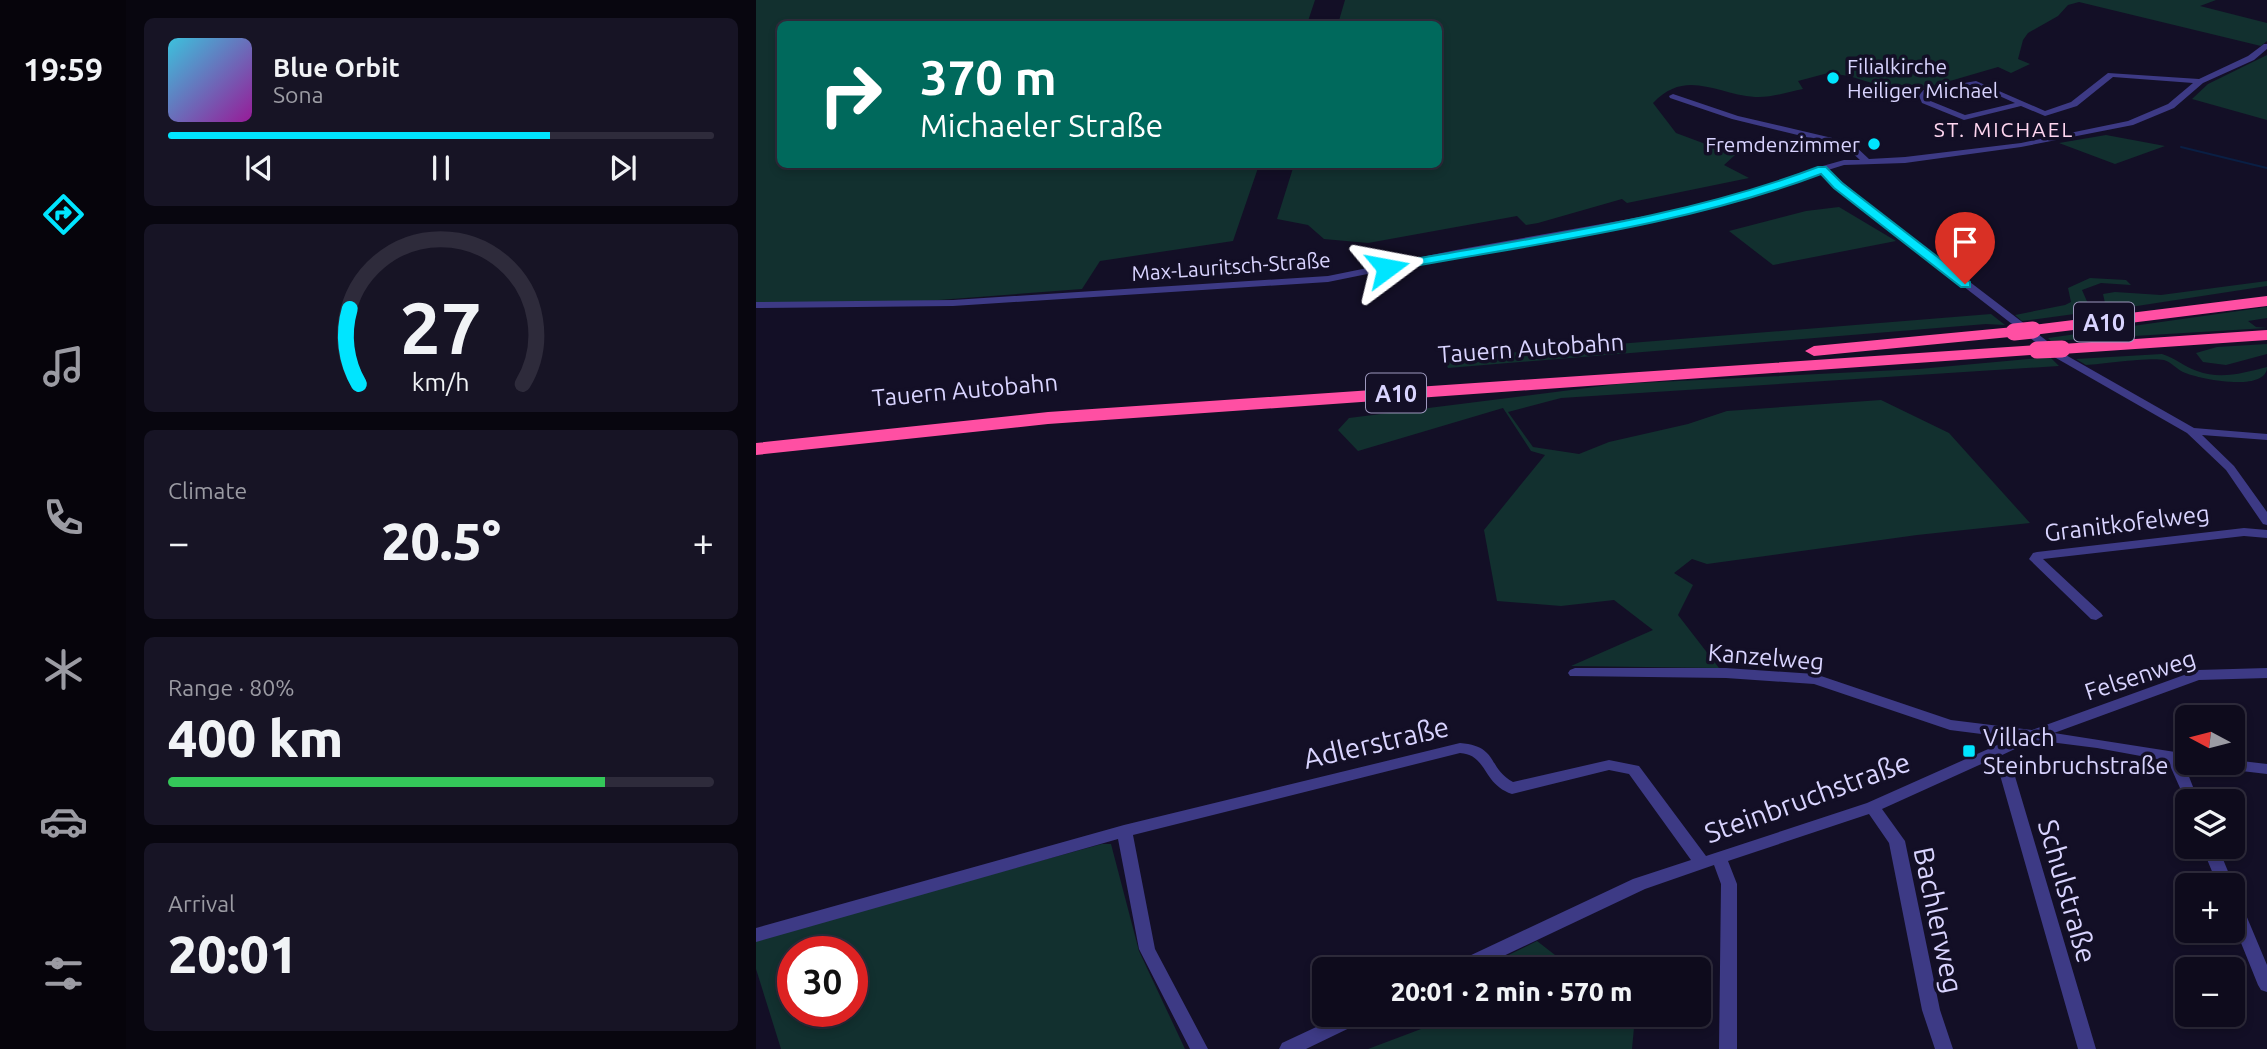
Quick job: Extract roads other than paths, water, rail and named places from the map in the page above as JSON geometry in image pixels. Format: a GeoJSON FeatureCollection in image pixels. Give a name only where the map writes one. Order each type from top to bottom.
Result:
{"type":"FeatureCollection","features":[{"type":"Feature","properties":{"kind":"highway","name":"Tauern Autobahn"},"geometry":{"type":"LineString","coordinates":[[756,437],[1062,405],[1757,356],[2024,331],[2267,301]]}},
{"type":"Feature","properties":{"kind":"highway","name":"Tauern Autobahn"},"geometry":{"type":"LineString","coordinates":[[756,449],[1048,418],[2267,335]]}},
{"type":"Feature","properties":{"kind":"street"},"geometry":{"type":"LineString","coordinates":[[2021,104],[1964,118],[1925,101],[1923,96],[1926,92],[1970,83],[2021,104],[2045,114],[2074,103],[2111,75],[2200,81],[2251,58],[2267,47]]}},
{"type":"Feature","properties":{"kind":"street","name":"Max-Lauritsch-Straße"},"geometry":{"type":"LineString","coordinates":[[756,305],[965,303],[1328,279],[1664,216],[1778,186],[1822,169],[1866,161],[1905,160],[2021,145],[2121,125],[2171,106],[2200,81]]}},
{"type":"Feature","properties":{"kind":"street"},"geometry":{"type":"LineString","coordinates":[[1673,96],[1747,121],[1842,143],[1851,147],[1866,161]]}},
{"type":"Feature","properties":{"kind":"street"},"geometry":{"type":"LineString","coordinates":[[1822,169],[1878,216],[2060,356],[2191,431],[2230,468],[2267,521]]}},
{"type":"Feature","properties":{"kind":"street"},"geometry":{"type":"LineString","coordinates":[[2191,431],[2267,437]]}},
{"type":"Feature","properties":{"kind":"street","name":"Granitkofelweg"},"geometry":{"type":"LineString","coordinates":[[2096,616],[2035,559],[2045,555],[2244,532],[2267,534]]}},
{"type":"Feature","properties":{"kind":"street","name":"Kanzelweg"},"geometry":{"type":"LineString","coordinates":[[1575,673],[1726,673],[1815,679],[1950,725],[2030,736]]}},
{"type":"Feature","properties":{"kind":"street","name":"Felsenweg"},"geometry":{"type":"LineString","coordinates":[[2030,736],[2198,675],[2267,673]]}},
{"type":"Feature","properties":{"kind":"street","name":"Steinbruchstraße"},"geometry":{"type":"LineString","coordinates":[[1485,957],[1627,890],[1872,807],[2030,736],[2097,744],[2175,758]]}},
{"type":"Feature","properties":{"kind":"street","name":"Adlerstraße"},"geometry":{"type":"LineString","coordinates":[[756,935],[1124,831],[1469,747],[1482,754],[1498,780],[1512,788],[1609,765],[1634,770],[1702,863]]}},
{"type":"Feature","properties":{"kind":"street","name":"Schulstraße"},"geometry":{"type":"LineString","coordinates":[[1989,753],[2007,773],[2087,1049]]}},
{"type":"Feature","properties":{"kind":"street"},"geometry":{"type":"LineString","coordinates":[[2245,766],[2267,769]]}},
{"type":"Feature","properties":{"kind":"street","name":"Bachlerweg"},"geometry":{"type":"LineString","coordinates":[[1872,807],[1897,841],[1931,1010],[1944,1049]]}},
{"type":"Feature","properties":{"kind":"street"},"geometry":{"type":"LineString","coordinates":[[1124,831],[1147,949],[1199,1049]]}},
{"type":"Feature","properties":{"kind":"street"},"geometry":{"type":"LineString","coordinates":[[1719,857],[1729,884],[1727,1049]]}},
{"type":"Feature","properties":{"kind":"street"},"geometry":{"type":"LineString","coordinates":[[2245,932],[2267,985]]}},
{"type":"Feature","properties":{"kind":"street"},"geometry":{"type":"LineString","coordinates":[[1288,1049],[1335,1027]]}},
{"type":"Feature","properties":{"kind":"waterway"},"geometry":{"type":"LineString","coordinates":[[2181,147],[2267,168]]}},
{"type":"Feature","properties":{"kind":"place","name":"Filialkirche Heiliger Michael"},"geometry":{"type":"Point","coordinates":[1833,78]}},
{"type":"Feature","properties":{"kind":"place","name":"Fremdenzimmer"},"geometry":{"type":"Point","coordinates":[1874,144]}},
{"type":"Feature","properties":{"kind":"place","name":"Villach Steinbruchstraße"},"geometry":{"type":"Point","coordinates":[1969,751]}},
{"type":"Feature","properties":{"kind":"district","name":"ST. MICHAEL"},"geometry":{"type":"Point","coordinates":[2004,129]}}]}
